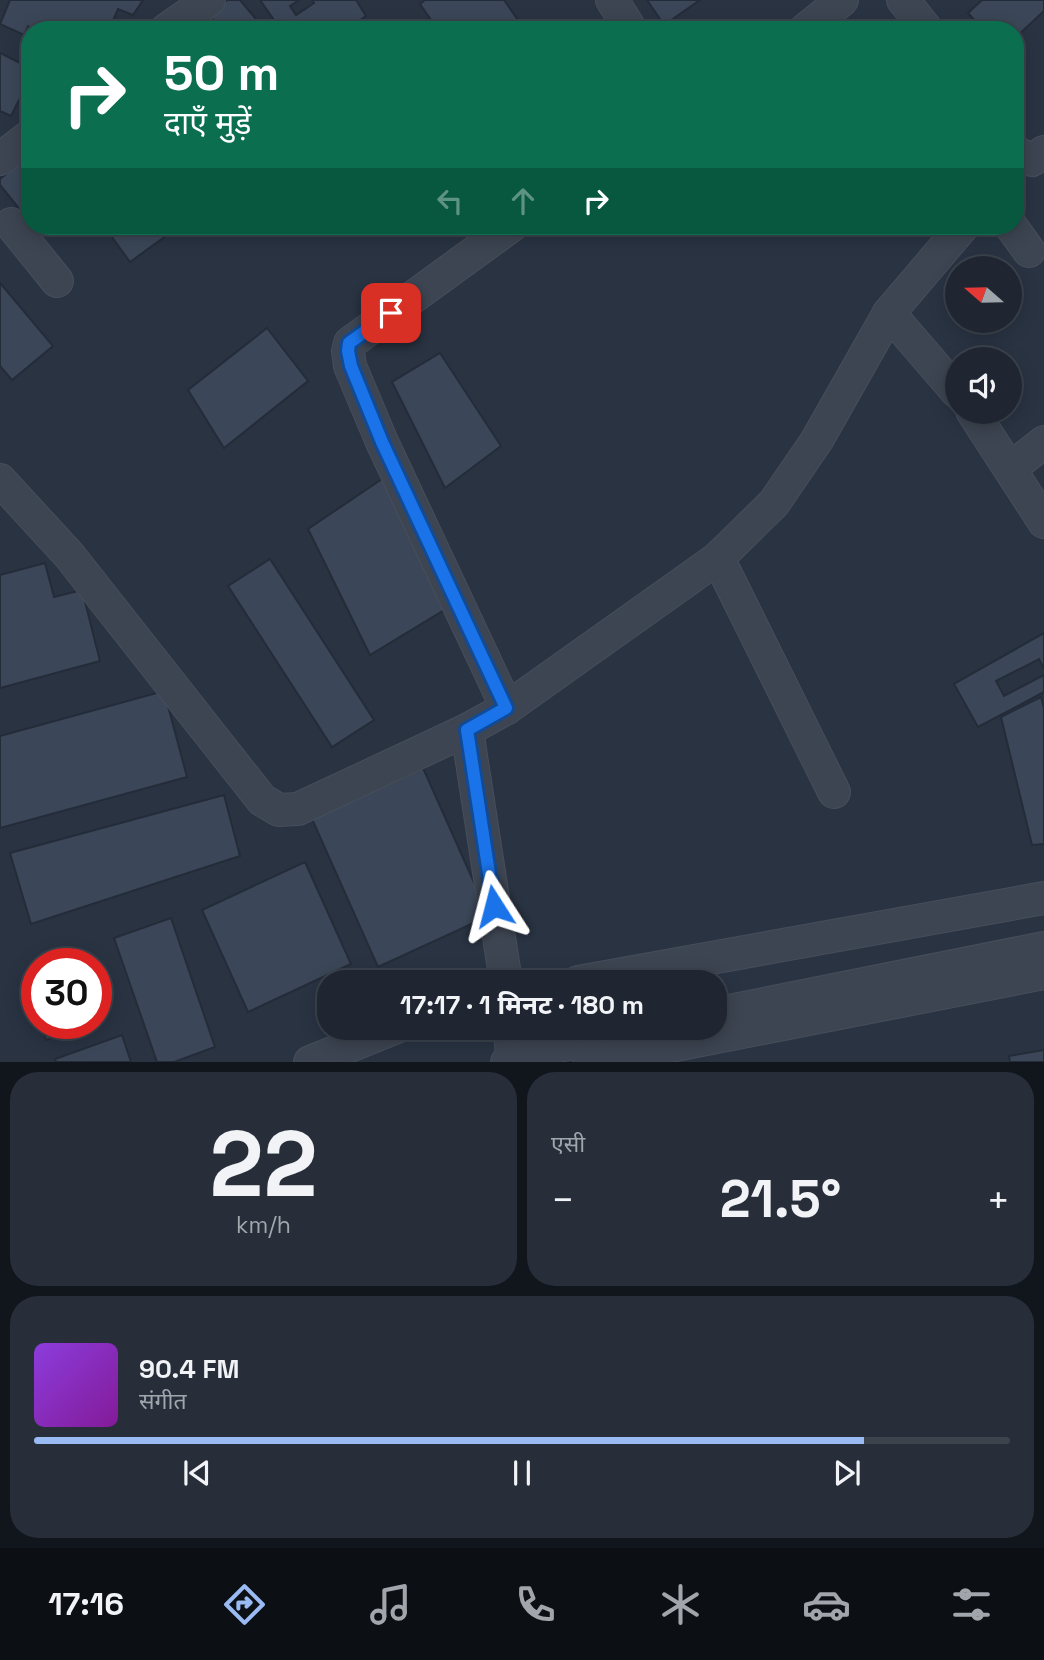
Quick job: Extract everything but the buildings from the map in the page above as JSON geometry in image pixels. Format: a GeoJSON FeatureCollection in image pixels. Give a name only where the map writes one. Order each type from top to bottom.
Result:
{"type":"FeatureCollection","features":[{"type":"Feature","properties":{"kind":"street"},"geometry":{"type":"LineString","coordinates":[[179,21],[209,0]]}},
{"type":"Feature","properties":{"kind":"street"},"geometry":{"type":"LineString","coordinates":[[612,0],[625,21]]}},
{"type":"Feature","properties":{"kind":"street"},"geometry":{"type":"LineString","coordinates":[[816,21],[842,0]]}},
{"type":"Feature","properties":{"kind":"street"},"geometry":{"type":"LineString","coordinates":[[903,0],[920,21]]}},
{"type":"Feature","properties":{"kind":"street"},"geometry":{"type":"LineString","coordinates":[[0,159],[21,143]]}},
{"type":"Feature","properties":{"kind":"street"},"geometry":{"type":"LineString","coordinates":[[11,224],[57,281]]}},
{"type":"Feature","properties":{"kind":"street"},"geometry":{"type":"LineString","coordinates":[[499,235],[349,343],[348,351],[351,366],[382,442],[506,708]]}},
{"type":"Feature","properties":{"kind":"street"},"geometry":{"type":"LineString","coordinates":[[0,480],[68,555],[262,800],[279,810],[298,809],[467,730],[506,708],[718,558],[774,503],[817,440],[889,313],[955,235]]}},
{"type":"Feature","properties":{"kind":"street"},"geometry":{"type":"LineString","coordinates":[[889,313],[945,378]]}},
{"type":"Feature","properties":{"kind":"street"},"geometry":{"type":"LineString","coordinates":[[981,424],[1044,522]]}},
{"type":"Feature","properties":{"kind":"street"},"geometry":{"type":"LineString","coordinates":[[1010,468],[1044,442]]}},
{"type":"Feature","properties":{"kind":"street"},"geometry":{"type":"LineString","coordinates":[[718,558],[834,792]]}},
{"type":"Feature","properties":{"kind":"street"},"geometry":{"type":"LineString","coordinates":[[467,730],[504,970]]}},
{"type":"Feature","properties":{"kind":"street"},"geometry":{"type":"LineString","coordinates":[[645,970],[1044,898]]}},
{"type":"Feature","properties":{"kind":"street"},"geometry":{"type":"LineString","coordinates":[[727,1011],[1044,948]]}},
{"type":"Feature","properties":{"kind":"street"},"geometry":{"type":"LineString","coordinates":[[589,1062],[1044,973]]}},
{"type":"Feature","properties":{"kind":"street"},"geometry":{"type":"LineString","coordinates":[[310,1062],[365,1040]]}},
{"type":"Feature","properties":{"kind":"street"},"geometry":{"type":"LineString","coordinates":[[510,1040],[510,1061],[536,1051],[588,1040]]}},
{"type":"Feature","properties":{"kind":"route"},"geometry":{"type":"LineString","coordinates":[[391,313],[349,343],[348,351],[351,366],[382,442],[506,708],[467,730],[494,906]]}}]}
